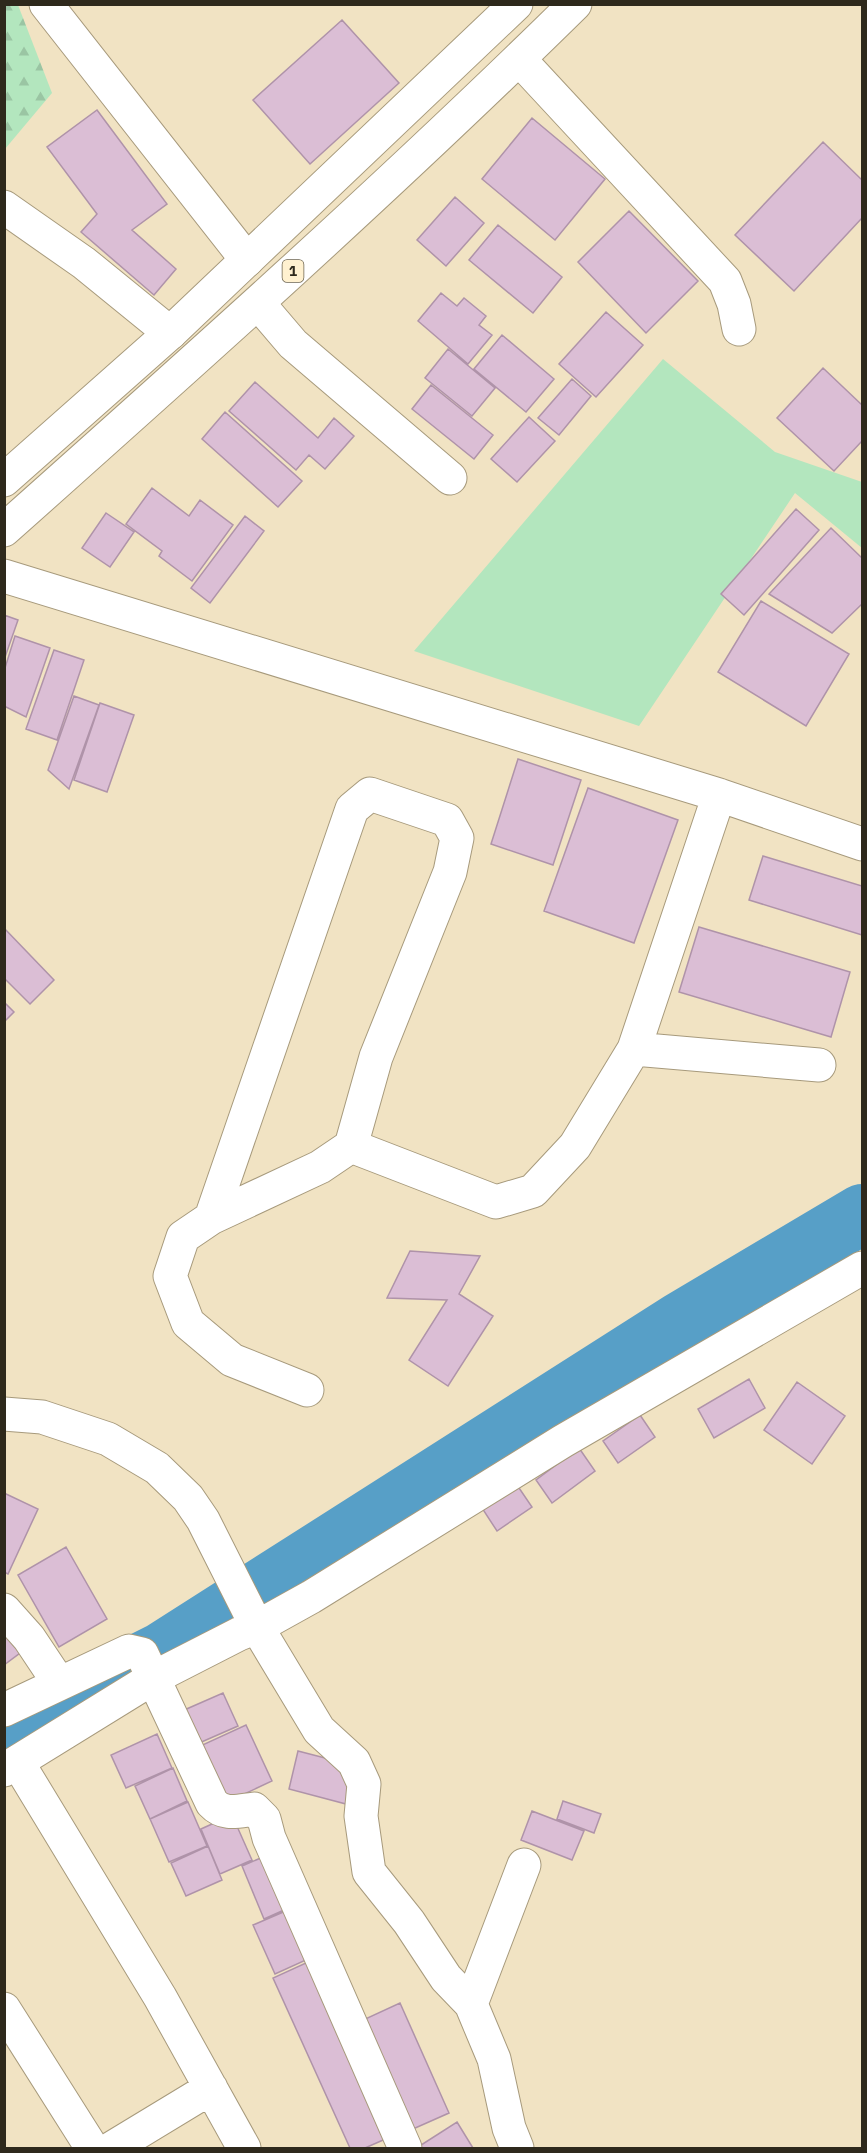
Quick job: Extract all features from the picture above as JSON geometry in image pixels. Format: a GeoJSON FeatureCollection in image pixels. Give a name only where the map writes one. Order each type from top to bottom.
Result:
{"type":"FeatureCollection","features":[{"type":"Feature","properties":{"kind":"main road"},"geometry":{"type":"LineString","coordinates":[[46,4],[247,260]]}},
{"type":"Feature","properties":{"kind":"main road"},"geometry":{"type":"LineString","coordinates":[[4,480],[170,333],[516,4]]}},
{"type":"Feature","properties":{"kind":"main road","name":"1"},"geometry":{"type":"LineString","coordinates":[[4,530],[258,303],[575,4]]}},
{"type":"Feature","properties":{"kind":"main road"},"geometry":{"type":"LineString","coordinates":[[519,59],[725,281],[734,304],[739,329]]}},
{"type":"Feature","properties":{"kind":"main road"},"geometry":{"type":"LineString","coordinates":[[4,207],[84,263],[170,333]]}},
{"type":"Feature","properties":{"kind":"main road"},"geometry":{"type":"LineString","coordinates":[[258,303],[293,344],[450,478]]}},
{"type":"Feature","properties":{"kind":"main road"},"geometry":{"type":"LineString","coordinates":[[4,576],[719,795],[862,844]]}},
{"type":"Feature","properties":{"kind":"main road"},"geometry":{"type":"LineString","coordinates":[[211,1218],[352,809],[370,794],[447,820],[457,838],[450,872],[376,1057],[351,1146],[320,1167],[211,1218],[183,1237],[170,1276],[188,1323],[232,1360],[307,1390]]}},
{"type":"Feature","properties":{"kind":"main road"},"geometry":{"type":"LineString","coordinates":[[351,1146],[496,1202],[533,1191],[575,1146],[634,1049],[719,795]]}},
{"type":"Feature","properties":{"kind":"main road"},"geometry":{"type":"LineString","coordinates":[[634,1049],[819,1065]]}},
{"type":"Feature","properties":{"kind":"main road"},"geometry":{"type":"LineString","coordinates":[[244,2148],[160,1998],[11,1766],[153,1669],[321,1591],[563,1441],[862,1268]]}},
{"type":"Feature","properties":{"kind":"main road"},"geometry":{"type":"LineString","coordinates":[[4,1414],[42,1417],[108,1438],[157,1467],[193,1505],[227,1568],[248,1624],[319,1730],[354,1762],[364,1784],[361,1816],[369,1872],[409,1922],[446,1978],[471,2004],[494,2059],[509,2128],[517,2148]]}},
{"type":"Feature","properties":{"kind":"main road"},"geometry":{"type":"LineString","coordinates":[[4,1610],[29,1638],[55,1678]]}},
{"type":"Feature","properties":{"kind":"main road"},"geometry":{"type":"LineString","coordinates":[[4,1710],[55,1678],[129,1651],[153,1669],[212,1803],[219,1810],[254,1809],[264,1819],[269,1838],[405,2148]]}},
{"type":"Feature","properties":{"kind":"main road"},"geometry":{"type":"LineString","coordinates":[[471,2004],[524,1865]]}},
{"type":"Feature","properties":{"kind":"main road"},"geometry":{"type":"LineString","coordinates":[[4,2009],[92,2148]]}},
{"type":"Feature","properties":{"kind":"main road"},"geometry":{"type":"LineString","coordinates":[[112,2148],[211,2088]]}},
{"type":"Feature","properties":{"kind":"green space"},"geometry":{"type":"Polygon","coordinates":[[[5,4],[18,5],[52,93],[5,149],[5,4]]]}},
{"type":"Feature","properties":{"kind":"green space"},"geometry":{"type":"Polygon","coordinates":[[[663,359],[775,452],[862,482],[862,548],[795,493],[639,726],[414,651],[663,359]]]}},
{"type":"Feature","properties":{"kind":"building"},"geometry":{"type":"Polygon","coordinates":[[[342,20],[399,83],[310,164],[253,100],[342,20]]]}},
{"type":"Feature","properties":{"kind":"building"},"geometry":{"type":"Polygon","coordinates":[[[97,110],[167,204],[132,230],[176,269],[154,295],[81,232],[97,214],[47,147],[97,110]]]}},
{"type":"Feature","properties":{"kind":"building"},"geometry":{"type":"Polygon","coordinates":[[[532,118],[605,179],[555,240],[482,179],[532,118]]]}},
{"type":"Feature","properties":{"kind":"building"},"geometry":{"type":"Polygon","coordinates":[[[823,142],[862,180],[862,218],[794,291],[735,235],[823,142]]]}},
{"type":"Feature","properties":{"kind":"building"},"geometry":{"type":"Polygon","coordinates":[[[455,197],[484,223],[446,266],[417,240],[455,197]]]}},
{"type":"Feature","properties":{"kind":"building"},"geometry":{"type":"Polygon","coordinates":[[[629,211],[698,281],[646,333],[578,262],[629,211]]]}},
{"type":"Feature","properties":{"kind":"building"},"geometry":{"type":"Polygon","coordinates":[[[498,225],[562,277],[533,313],[469,260],[498,225]]]}},
{"type":"Feature","properties":{"kind":"building"},"geometry":{"type":"Polygon","coordinates":[[[441,293],[457,306],[464,298],[486,316],[479,325],[492,335],[468,364],[418,321],[441,293]]]}},
{"type":"Feature","properties":{"kind":"building"},"geometry":{"type":"Polygon","coordinates":[[[606,312],[643,345],[596,397],[559,364],[606,312]]]}},
{"type":"Feature","properties":{"kind":"building"},"geometry":{"type":"Polygon","coordinates":[[[502,335],[554,379],[526,412],[474,369],[502,335]]]}},
{"type":"Feature","properties":{"kind":"building"},"geometry":{"type":"Polygon","coordinates":[[[448,349],[495,388],[472,416],[425,378],[448,349]]]}},
{"type":"Feature","properties":{"kind":"building"},"geometry":{"type":"Polygon","coordinates":[[[823,368],[862,405],[862,441],[834,471],[777,418],[823,368]]]}},
{"type":"Feature","properties":{"kind":"building"},"geometry":{"type":"Polygon","coordinates":[[[572,379],[591,396],[559,435],[538,418],[572,379]]]}},
{"type":"Feature","properties":{"kind":"building"},"geometry":{"type":"Polygon","coordinates":[[[255,382],[318,438],[334,418],[354,436],[325,469],[309,455],[296,470],[229,411],[255,382]]]}},
{"type":"Feature","properties":{"kind":"building"},"geometry":{"type":"Polygon","coordinates":[[[431,385],[493,435],[474,459],[412,409],[431,385]]]}},
{"type":"Feature","properties":{"kind":"building"},"geometry":{"type":"Polygon","coordinates":[[[225,412],[302,481],[278,507],[202,439],[225,412]]]}},
{"type":"Feature","properties":{"kind":"building"},"geometry":{"type":"Polygon","coordinates":[[[529,417],[555,441],[517,482],[491,459],[529,417]]]}},
{"type":"Feature","properties":{"kind":"building"},"geometry":{"type":"Polygon","coordinates":[[[152,488],[189,516],[200,500],[233,525],[192,581],[159,556],[162,551],[126,524],[152,488]]]}},
{"type":"Feature","properties":{"kind":"building"},"geometry":{"type":"Polygon","coordinates":[[[796,509],[819,530],[744,615],[721,594],[796,509]]]}},
{"type":"Feature","properties":{"kind":"building"},"geometry":{"type":"Polygon","coordinates":[[[106,513],[134,532],[110,567],[82,548],[106,513]]]}},
{"type":"Feature","properties":{"kind":"building"},"geometry":{"type":"Polygon","coordinates":[[[245,516],[264,531],[210,603],[191,588],[245,516]]]}},
{"type":"Feature","properties":{"kind":"building"},"geometry":{"type":"Polygon","coordinates":[[[831,528],[862,558],[862,604],[832,633],[769,594],[831,528]]]}},
{"type":"Feature","properties":{"kind":"building"},"geometry":{"type":"Polygon","coordinates":[[[761,601],[849,654],[806,726],[718,672],[761,601]]]}},
{"type":"Feature","properties":{"kind":"building"},"geometry":{"type":"Polygon","coordinates":[[[4,615],[18,620],[4,660],[4,615]]]}},
{"type":"Feature","properties":{"kind":"building"},"geometry":{"type":"Polygon","coordinates":[[[15,636],[50,648],[26,717],[4,706],[4,671],[15,636]]]}},
{"type":"Feature","properties":{"kind":"building"},"geometry":{"type":"Polygon","coordinates":[[[54,650],[84,660],[57,740],[26,729],[54,650]]]}},
{"type":"Feature","properties":{"kind":"building"},"geometry":{"type":"Polygon","coordinates":[[[74,696],[99,705],[69,789],[48,770],[74,696]]]}},
{"type":"Feature","properties":{"kind":"building"},"geometry":{"type":"Polygon","coordinates":[[[100,703],[134,715],[107,792],[74,780],[100,703]]]}},
{"type":"Feature","properties":{"kind":"building"},"geometry":{"type":"Polygon","coordinates":[[[518,759],[581,780],[553,865],[491,844],[518,759]]]}},
{"type":"Feature","properties":{"kind":"building"},"geometry":{"type":"Polygon","coordinates":[[[588,788],[678,820],[634,943],[544,911],[588,788]]]}},
{"type":"Feature","properties":{"kind":"building"},"geometry":{"type":"Polygon","coordinates":[[[763,856],[862,886],[862,935],[749,900],[763,856]]]}},
{"type":"Feature","properties":{"kind":"building"},"geometry":{"type":"Polygon","coordinates":[[[699,927],[850,972],[831,1037],[679,992],[699,927]]]}},
{"type":"Feature","properties":{"kind":"building"},"geometry":{"type":"Polygon","coordinates":[[[4,928],[54,980],[30,1004],[4,978],[4,928]]]}},
{"type":"Feature","properties":{"kind":"building"},"geometry":{"type":"Polygon","coordinates":[[[4,1002],[14,1012],[4,1022],[4,1002]]]}},
{"type":"Feature","properties":{"kind":"building"},"geometry":{"type":"Polygon","coordinates":[[[410,1251],[480,1256],[459,1294],[493,1316],[448,1386],[409,1360],[447,1300],[387,1298],[410,1251]]]}},
{"type":"Feature","properties":{"kind":"building"},"geometry":{"type":"Polygon","coordinates":[[[749,1379],[765,1408],[714,1438],[698,1409],[749,1379]]]}},
{"type":"Feature","properties":{"kind":"building"},"geometry":{"type":"Polygon","coordinates":[[[797,1382],[845,1416],[812,1464],[764,1430],[797,1382]]]}},
{"type":"Feature","properties":{"kind":"building"},"geometry":{"type":"Polygon","coordinates":[[[640,1415],[655,1437],[618,1463],[603,1441],[640,1415]]]}},
{"type":"Feature","properties":{"kind":"building"},"geometry":{"type":"Polygon","coordinates":[[[579,1448],[595,1471],[552,1503],[536,1480],[579,1448]]]}},
{"type":"Feature","properties":{"kind":"building"},"geometry":{"type":"Polygon","coordinates":[[[517,1485],[532,1507],[497,1531],[482,1508],[517,1485]]]}},
{"type":"Feature","properties":{"kind":"building"},"geometry":{"type":"Polygon","coordinates":[[[4,1493],[38,1509],[8,1574],[4,1572],[4,1493]]]}},
{"type":"Feature","properties":{"kind":"building"},"geometry":{"type":"Polygon","coordinates":[[[66,1547],[107,1619],[59,1647],[18,1575],[66,1547]]]}},
{"type":"Feature","properties":{"kind":"building"},"geometry":{"type":"Polygon","coordinates":[[[4,1632],[20,1653],[4,1665],[4,1632]]]}},
{"type":"Feature","properties":{"kind":"building"},"geometry":{"type":"Polygon","coordinates":[[[223,1693],[238,1726],[197,1744],[182,1711],[223,1693]]]}},
{"type":"Feature","properties":{"kind":"building"},"geometry":{"type":"Polygon","coordinates":[[[246,1725],[272,1781],[223,1804],[198,1747],[246,1725]]]}},
{"type":"Feature","properties":{"kind":"building"},"geometry":{"type":"Polygon","coordinates":[[[157,1734],[172,1768],[126,1788],[111,1755],[157,1734]]]}},
{"type":"Feature","properties":{"kind":"building"},"geometry":{"type":"Polygon","coordinates":[[[298,1751],[356,1766],[346,1804],[289,1789],[298,1751]]]}},
{"type":"Feature","properties":{"kind":"building"},"geometry":{"type":"Polygon","coordinates":[[[173,1768],[187,1801],[150,1819],[135,1786],[173,1768]]]}},
{"type":"Feature","properties":{"kind":"building"},"geometry":{"type":"Polygon","coordinates":[[[563,1801],[601,1814],[594,1833],[557,1819],[563,1801]]]}},
{"type":"Feature","properties":{"kind":"building"},"geometry":{"type":"Polygon","coordinates":[[[188,1802],[207,1846],[169,1862],[150,1819],[188,1802]]]}},
{"type":"Feature","properties":{"kind":"building"},"geometry":{"type":"Polygon","coordinates":[[[532,1811],[584,1831],[572,1860],[521,1840],[532,1811]]]}},
{"type":"Feature","properties":{"kind":"building"},"geometry":{"type":"Polygon","coordinates":[[[232,1815],[252,1860],[220,1874],[201,1829],[232,1815]]]}},
{"type":"Feature","properties":{"kind":"building"},"geometry":{"type":"Polygon","coordinates":[[[208,1846],[222,1880],[186,1896],[171,1863],[208,1846]]]}},
{"type":"Feature","properties":{"kind":"building"},"geometry":{"type":"Polygon","coordinates":[[[270,1854],[293,1906],[264,1919],[242,1866],[270,1854]]]}},
{"type":"Feature","properties":{"kind":"building"},"geometry":{"type":"Polygon","coordinates":[[[295,1907],[317,1955],[275,1974],[253,1925],[295,1907]]]}},
{"type":"Feature","properties":{"kind":"building"},"geometry":{"type":"Polygon","coordinates":[[[319,1957],[390,2137],[365,2148],[350,2148],[273,1978],[319,1957]]]}},
{"type":"Feature","properties":{"kind":"building"},"geometry":{"type":"Polygon","coordinates":[[[400,2003],[449,2113],[413,2129],[363,2020],[400,2003]]]}},
{"type":"Feature","properties":{"kind":"building"},"geometry":{"type":"Polygon","coordinates":[[[457,2122],[473,2148],[418,2148],[418,2147],[457,2122]]]}},
{"type":"Feature","properties":{"kind":"waterway"},"geometry":{"type":"LineString","coordinates":[[4,1731],[162,1652],[680,1322],[862,1214]]}}]}
